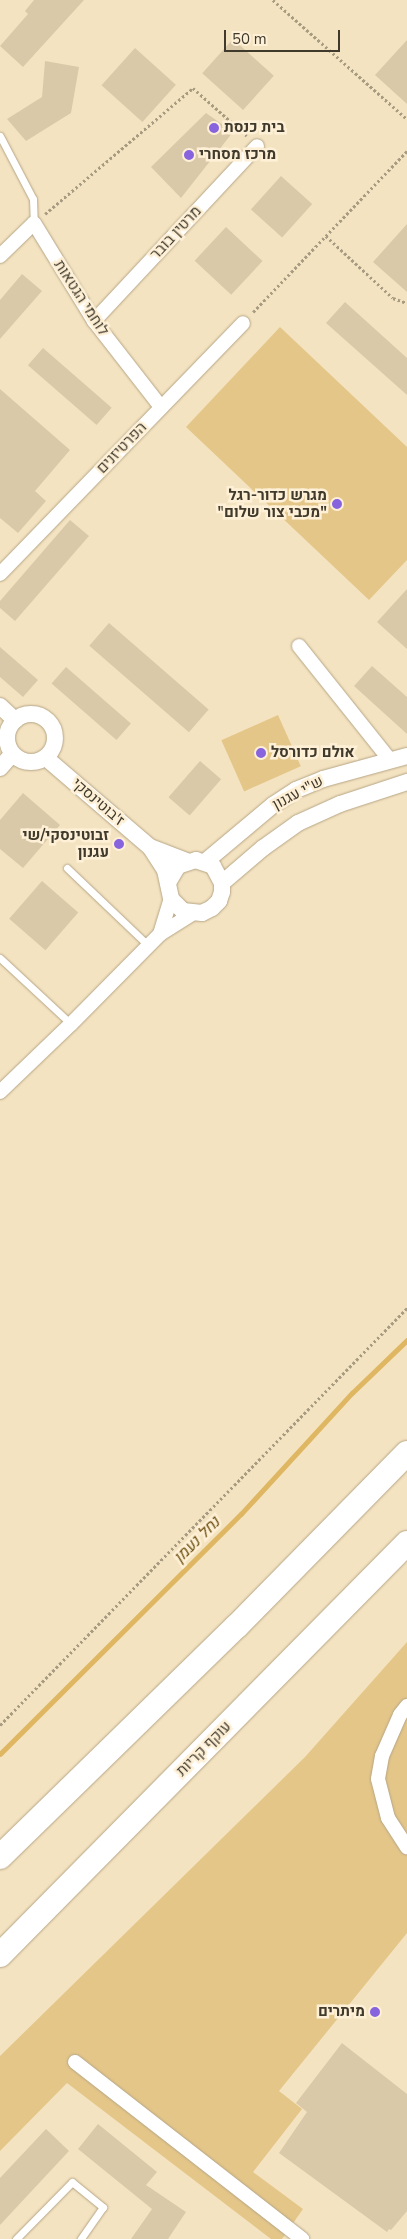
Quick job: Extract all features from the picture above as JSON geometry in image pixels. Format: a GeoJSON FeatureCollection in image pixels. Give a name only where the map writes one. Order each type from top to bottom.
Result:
{"type":"FeatureCollection","features":[{"type":"Feature","properties":{"kind":"highway"},"geometry":{"type":"LineString","coordinates":[[0,1858],[236,1627],[407,1453]]}},
{"type":"Feature","properties":{"kind":"highway","name":"עוקף קריות"},"geometry":{"type":"LineString","coordinates":[[0,1955],[407,1543]]}},
{"type":"Feature","properties":{"kind":"street","name":"מרטין בובר"},"geometry":{"type":"LineString","coordinates":[[94,321],[258,146]]}},
{"type":"Feature","properties":{"kind":"street"},"geometry":{"type":"LineString","coordinates":[[0,256],[34,223]]}},
{"type":"Feature","properties":{"kind":"street","name":"לוחמי הגטאות"},"geometry":{"type":"LineString","coordinates":[[34,223],[94,321],[162,407]]}},
{"type":"Feature","properties":{"kind":"street","name":"הפרטיזנים"},"geometry":{"type":"LineString","coordinates":[[0,574],[243,322]]}},
{"type":"Feature","properties":{"kind":"street"},"geometry":{"type":"LineString","coordinates":[[299,646],[390,760]]}},
{"type":"Feature","properties":{"kind":"street"},"geometry":{"type":"LineString","coordinates":[[0,706],[14,720]]}},
{"type":"Feature","properties":{"kind":"street"},"geometry":{"type":"LineString","coordinates":[[31,714],[39,715],[52,726],[55,743],[46,758],[28,763],[12,754],[6,736],[14,720],[31,714]]}},
{"type":"Feature","properties":{"kind":"street"},"geometry":{"type":"LineString","coordinates":[[0,768],[12,754]]}},
{"type":"Feature","properties":{"kind":"street","name":"ש\"י עגנון"},"geometry":{"type":"LineString","coordinates":[[205,862],[273,805],[296,790],[323,779],[407,756]]}},
{"type":"Feature","properties":{"kind":"street","name":"ז'בוטינסקי"},"geometry":{"type":"LineString","coordinates":[[46,758],[150,847],[165,870],[169,881]]}},
{"type":"Feature","properties":{"kind":"street","name":"ש\"י עגנון"},"geometry":{"type":"LineString","coordinates":[[222,883],[263,848],[298,823],[340,804],[407,782]]}},
{"type":"Feature","properties":{"kind":"street","name":"ז'בוטינסקי"},"geometry":{"type":"LineString","coordinates":[[150,847],[186,861]]}},
{"type":"Feature","properties":{"kind":"street"},"geometry":{"type":"LineString","coordinates":[[160,934],[171,899],[169,881],[178,866],[186,861],[196,860],[205,862],[213,866],[222,883],[219,900],[212,908],[202,913],[192,914],[183,911],[171,899]]}},
{"type":"Feature","properties":{"kind":"street"},"geometry":{"type":"LineString","coordinates":[[0,1092],[71,1024],[160,934],[192,914]]}},
{"type":"Feature","properties":{"kind":"street"},"geometry":{"type":"LineString","coordinates":[[407,1706],[400,1715],[382,1756],[378,1779],[388,1818],[407,1847]]}},
{"type":"Feature","properties":{"kind":"street"},"geometry":{"type":"LineString","coordinates":[[76,2062],[302,2239]]}},
{"type":"Feature","properties":{"kind":"lane"},"geometry":{"type":"LineString","coordinates":[[0,136],[33,199],[34,223]]}},
{"type":"Feature","properties":{"kind":"lane"},"geometry":{"type":"LineString","coordinates":[[67,868],[149,946]]}},
{"type":"Feature","properties":{"kind":"lane"},"geometry":{"type":"LineString","coordinates":[[0,958],[71,1024]]}},
{"type":"Feature","properties":{"kind":"lane"},"geometry":{"type":"LineString","coordinates":[[16,2239],[72,2182],[102,2207],[81,2239]]}},
{"type":"Feature","properties":{"kind":"path"},"geometry":{"type":"LineString","coordinates":[[273,0],[407,119]]}},
{"type":"Feature","properties":{"kind":"path"},"geometry":{"type":"LineString","coordinates":[[34,223],[193,88],[258,146]]}},
{"type":"Feature","properties":{"kind":"path"},"geometry":{"type":"LineString","coordinates":[[243,322],[407,151]]}},
{"type":"Feature","properties":{"kind":"path"},"geometry":{"type":"LineString","coordinates":[[326,236],[393,298],[407,303]]}},
{"type":"Feature","properties":{"kind":"path"},"geometry":{"type":"LineString","coordinates":[[0,1726],[407,1308]]}},
{"type":"Feature","properties":{"kind":"shaded area","name":"מגרש כדור-רגל \"מכבי צור שלום\""},"geometry":{"type":"Polygon","coordinates":[[[280,327],[407,447],[407,560],[369,600],[186,427],[280,327]]]}},
{"type":"Feature","properties":{"kind":"shaded area","name":"אולם כדורסל"},"geometry":{"type":"Polygon","coordinates":[[[278,715],[301,766],[244,791],[221,740],[278,715]]]}},
{"type":"Feature","properties":{"kind":"shaded area"},"geometry":{"type":"Polygon","coordinates":[[[407,1642],[407,1933],[279,2091],[302,2109],[253,2172],[303,2209],[282,2239],[271,2239],[67,2083],[0,2151],[0,2056],[305,1757],[407,1642]]]}},
{"type":"Feature","properties":{"kind":"building"},"geometry":{"type":"Polygon","coordinates":[[[34,0],[84,0],[23,67],[0,46],[28,14],[25,11],[34,0]]]}},
{"type":"Feature","properties":{"kind":"building"},"geometry":{"type":"Polygon","coordinates":[[[233,39],[274,76],[243,110],[202,73],[233,39]]]}},
{"type":"Feature","properties":{"kind":"building"},"geometry":{"type":"Polygon","coordinates":[[[407,40],[407,104],[375,75],[407,40]]]}},
{"type":"Feature","properties":{"kind":"building"},"geometry":{"type":"Polygon","coordinates":[[[135,48],[176,85],[142,122],[102,85],[135,48]]]}},
{"type":"Feature","properties":{"kind":"building"},"geometry":{"type":"Polygon","coordinates":[[[45,61],[79,67],[71,113],[26,141],[7,119],[42,97],[45,61]]]}},
{"type":"Feature","properties":{"kind":"building","name":"מרכז מסחרי"},"geometry":{"type":"Polygon","coordinates":[[[206,113],[233,132],[181,198],[151,167],[206,113]]]}},
{"type":"Feature","properties":{"kind":"building"},"geometry":{"type":"Polygon","coordinates":[[[281,176],[312,204],[282,238],[251,209],[281,176]]]}},
{"type":"Feature","properties":{"kind":"building"},"geometry":{"type":"Polygon","coordinates":[[[407,224],[407,292],[373,262],[407,224]]]}},
{"type":"Feature","properties":{"kind":"building"},"geometry":{"type":"Polygon","coordinates":[[[226,227],[263,261],[231,295],[195,261],[226,227]]]}},
{"type":"Feature","properties":{"kind":"building"},"geometry":{"type":"Polygon","coordinates":[[[22,274],[42,291],[0,339],[0,300],[22,274]]]}},
{"type":"Feature","properties":{"kind":"building"},"geometry":{"type":"Polygon","coordinates":[[[345,302],[407,358],[407,395],[326,323],[345,302]]]}},
{"type":"Feature","properties":{"kind":"building"},"geometry":{"type":"Polygon","coordinates":[[[43,348],[112,408],[97,425],[28,365],[43,348]]]}},
{"type":"Feature","properties":{"kind":"building"},"geometry":{"type":"Polygon","coordinates":[[[0,389],[70,450],[35,491],[46,501],[18,533],[0,518],[0,389]]]}},
{"type":"Feature","properties":{"kind":"building"},"geometry":{"type":"Polygon","coordinates":[[[70,520],[89,536],[15,621],[0,608],[0,601],[70,520]]]}},
{"type":"Feature","properties":{"kind":"building"},"geometry":{"type":"Polygon","coordinates":[[[407,589],[407,649],[377,622],[407,589]]]}},
{"type":"Feature","properties":{"kind":"building"},"geometry":{"type":"Polygon","coordinates":[[[109,623],[209,710],[189,732],[89,646],[109,623]]]}},
{"type":"Feature","properties":{"kind":"building"},"geometry":{"type":"Polygon","coordinates":[[[0,647],[38,680],[23,697],[0,677],[0,647]]]}},
{"type":"Feature","properties":{"kind":"building"},"geometry":{"type":"Polygon","coordinates":[[[372,666],[407,697],[407,734],[354,686],[372,666]]]}},
{"type":"Feature","properties":{"kind":"building"},"geometry":{"type":"Polygon","coordinates":[[[66,667],[131,723],[116,740],[52,684],[66,667]]]}},
{"type":"Feature","properties":{"kind":"building"},"geometry":{"type":"Polygon","coordinates":[[[200,761],[221,779],[190,816],[169,797],[200,761]]]}},
{"type":"Feature","properties":{"kind":"building"},"geometry":{"type":"Polygon","coordinates":[[[23,793],[60,825],[23,868],[0,849],[0,820],[23,793]]]}},
{"type":"Feature","properties":{"kind":"building"},"geometry":{"type":"Polygon","coordinates":[[[42,881],[78,912],[45,950],[9,919],[42,881]]]}},
{"type":"Feature","properties":{"kind":"building"},"geometry":{"type":"Polygon","coordinates":[[[342,2043],[407,2094],[407,2211],[391,2230],[389,2229],[387,2232],[279,2153],[307,2112],[296,2103],[342,2043]]]}},
{"type":"Feature","properties":{"kind":"building"},"geometry":{"type":"Polygon","coordinates":[[[98,2124],[157,2172],[146,2185],[186,2212],[168,2239],[131,2239],[152,2209],[78,2149],[98,2124]]]}},
{"type":"Feature","properties":{"kind":"building"},"geometry":{"type":"Polygon","coordinates":[[[46,2129],[69,2151],[0,2225],[0,2178],[46,2129]]]}},
{"type":"Feature","properties":{"kind":"waterway","name":"נחל נעמן"},"geometry":{"type":"LineString","coordinates":[[0,1754],[241,1514],[352,1393],[407,1340]]}},
{"type":"Feature","properties":{"kind":"place","name":"בית כנסת"},"geometry":{"type":"Point","coordinates":[214,128]}},
{"type":"Feature","properties":{"kind":"place","name":"מרכז מסחרי"},"geometry":{"type":"Point","coordinates":[189,155]}},
{"type":"Feature","properties":{"kind":"place","name":"מגרש כדור-רגל \"מכבי צור שלום\""},"geometry":{"type":"Point","coordinates":[337,504]}},
{"type":"Feature","properties":{"kind":"place","name":"אולם כדורסל"},"geometry":{"type":"Point","coordinates":[261,753]}},
{"type":"Feature","properties":{"kind":"place","name":"זבוטינסקי/שי עגנון"},"geometry":{"type":"Point","coordinates":[119,844]}},
{"type":"Feature","properties":{"kind":"place","name":"מיתרים"},"geometry":{"type":"Point","coordinates":[375,2012]}}]}
